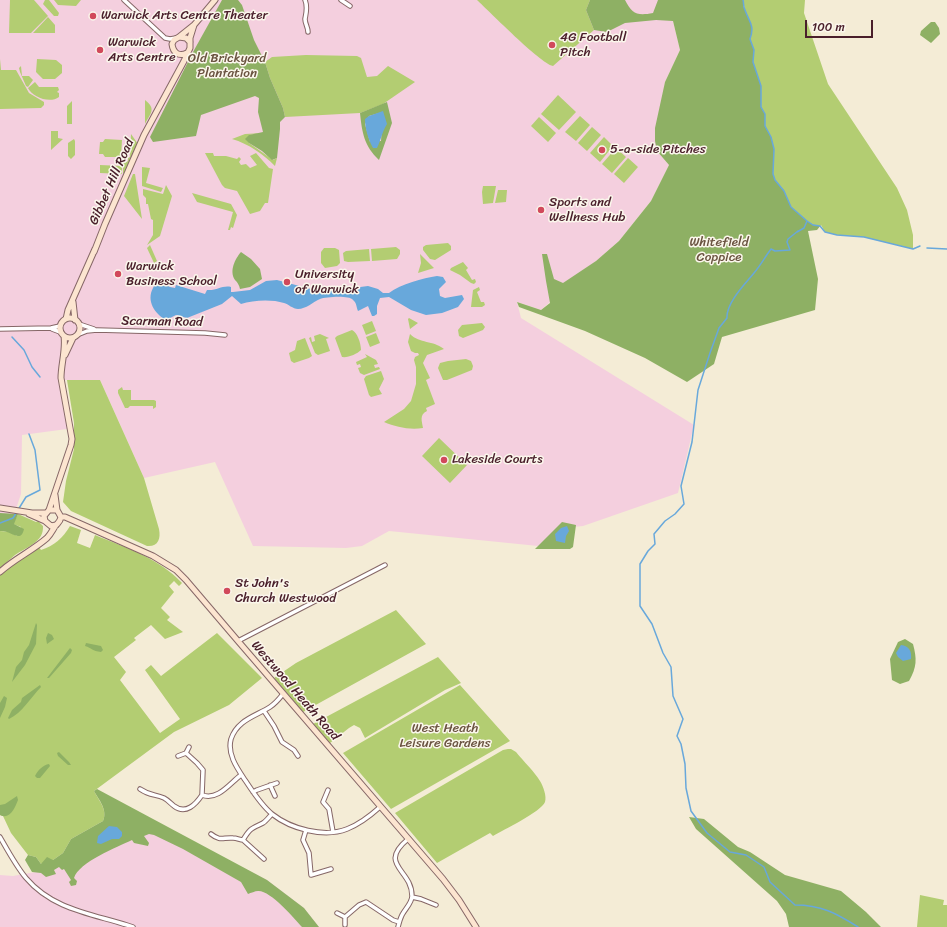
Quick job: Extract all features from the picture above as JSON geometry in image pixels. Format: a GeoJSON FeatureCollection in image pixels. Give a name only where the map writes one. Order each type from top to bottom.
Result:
{"type":"FeatureCollection","features":[{"type":"Feature","properties":{"kind":"street"},"geometry":{"type":"LineString","coordinates":[[124,0],[165,38],[186,38],[190,42]]}},
{"type":"Feature","properties":{"kind":"street"},"geometry":{"type":"LineString","coordinates":[[180,70],[180,60],[174,51],[172,44],[178,37],[194,25],[215,0]]}},
{"type":"Feature","properties":{"kind":"street"},"geometry":{"type":"LineString","coordinates":[[305,0],[305,21],[308,32]]}},
{"type":"Feature","properties":{"kind":"street"},"geometry":{"type":"LineString","coordinates":[[341,0],[350,6]]}},
{"type":"Feature","properties":{"kind":"street"},"geometry":{"type":"LineString","coordinates":[[177,54],[182,55],[187,53],[190,48],[194,25]]}},
{"type":"Feature","properties":{"kind":"street","name":"Gibbet Hill Road"},"geometry":{"type":"LineString","coordinates":[[66,319],[68,310],[73,302],[152,122],[180,70],[187,53]]}},
{"type":"Feature","properties":{"kind":"street","name":"Gibbet Hill Road"},"geometry":{"type":"LineString","coordinates":[[73,302],[77,322]]}},
{"type":"Feature","properties":{"kind":"street"},"geometry":{"type":"LineString","coordinates":[[0,329],[51,328],[60,326],[66,319],[70,319],[77,322],[80,329],[64,356]]}},
{"type":"Feature","properties":{"kind":"street","name":"Scarman Road"},"geometry":{"type":"LineString","coordinates":[[77,322],[97,330]]}},
{"type":"Feature","properties":{"kind":"street"},"geometry":{"type":"LineString","coordinates":[[44,540],[48,532],[44,516],[55,495],[72,439],[62,378],[64,356],[60,326]]}},
{"type":"Feature","properties":{"kind":"street"},"geometry":{"type":"LineString","coordinates":[[51,328],[69,338],[75,336]]}},
{"type":"Feature","properties":{"kind":"street","name":"Scarman Road"},"geometry":{"type":"LineString","coordinates":[[75,336],[87,331],[97,330],[206,333],[225,335]]}},
{"type":"Feature","properties":{"kind":"street"},"geometry":{"type":"LineString","coordinates":[[0,572],[13,561],[44,540],[51,534],[56,525],[59,523],[61,518],[57,510],[55,495]]}},
{"type":"Feature","properties":{"kind":"street"},"geometry":{"type":"LineString","coordinates":[[0,508],[23,511],[57,510]]}},
{"type":"Feature","properties":{"kind":"street"},"geometry":{"type":"LineString","coordinates":[[23,511],[51,526],[56,525]]}},
{"type":"Feature","properties":{"kind":"street","name":"Westwood Heath Road"},"geometry":{"type":"LineString","coordinates":[[61,518],[65,517],[153,556],[176,570],[408,839],[459,900],[476,927]]}},
{"type":"Feature","properties":{"kind":"street"},"geometry":{"type":"LineString","coordinates":[[238,642],[248,634],[385,565]]}},
{"type":"Feature","properties":{"kind":"street"},"geometry":{"type":"LineString","coordinates":[[283,694],[277,702],[264,711],[246,719],[234,730],[230,748],[232,758],[241,775],[253,792],[272,814],[284,822],[306,830],[320,832],[333,832],[347,829],[364,820],[380,807]]}},
{"type":"Feature","properties":{"kind":"street"},"geometry":{"type":"LineString","coordinates":[[264,711],[282,742],[294,750],[298,756]]}},
{"type":"Feature","properties":{"kind":"street"},"geometry":{"type":"LineString","coordinates":[[186,754],[189,747]]}},
{"type":"Feature","properties":{"kind":"street"},"geometry":{"type":"LineString","coordinates":[[178,756],[186,754]]}},
{"type":"Feature","properties":{"kind":"street"},"geometry":{"type":"LineString","coordinates":[[140,789],[148,794],[165,799],[178,809],[186,809],[194,806],[202,795],[203,770],[186,754]]}},
{"type":"Feature","properties":{"kind":"street"},"geometry":{"type":"LineString","coordinates":[[202,795],[208,797],[214,796],[241,775]]}},
{"type":"Feature","properties":{"kind":"street"},"geometry":{"type":"LineString","coordinates":[[253,792],[277,783]]}},
{"type":"Feature","properties":{"kind":"street"},"geometry":{"type":"LineString","coordinates":[[270,785],[274,796]]}},
{"type":"Feature","properties":{"kind":"street"},"geometry":{"type":"LineString","coordinates":[[328,790],[323,802],[329,809],[333,832]]}},
{"type":"Feature","properties":{"kind":"street"},"geometry":{"type":"LineString","coordinates":[[243,840],[247,832],[253,827],[264,823],[272,814]]}},
{"type":"Feature","properties":{"kind":"street"},"geometry":{"type":"LineString","coordinates":[[306,830],[303,840],[308,853],[311,875],[331,869]]}},
{"type":"Feature","properties":{"kind":"street"},"geometry":{"type":"LineString","coordinates":[[211,834],[222,839],[232,838],[243,840],[264,860]]}},
{"type":"Feature","properties":{"kind":"street"},"geometry":{"type":"LineString","coordinates":[[0,837],[19,869],[43,895],[78,912],[133,927]]}},
{"type":"Feature","properties":{"kind":"street"},"geometry":{"type":"LineString","coordinates":[[398,927],[402,915],[412,898],[411,887],[395,859],[399,848],[408,839]]}},
{"type":"Feature","properties":{"kind":"street"},"geometry":{"type":"LineString","coordinates":[[412,898],[421,899],[436,905]]}},
{"type":"Feature","properties":{"kind":"street"},"geometry":{"type":"LineString","coordinates":[[345,925],[345,917],[359,905],[366,902],[393,920],[399,922]]}},
{"type":"Feature","properties":{"kind":"street"},"geometry":{"type":"LineString","coordinates":[[337,913],[345,917]]}},
{"type":"Feature","properties":{"kind":"shaded area","name":"University of Warwick"},"geometry":{"type":"Polygon","coordinates":[[[0,0],[695,0],[673,21],[680,50],[665,82],[657,151],[669,165],[651,201],[619,241],[541,310],[517,302],[521,318],[694,425],[678,493],[583,526],[573,527],[568,549],[389,531],[362,546],[346,548],[253,546],[215,462],[144,478],[100,380],[58,380],[67,429],[22,435],[21,494],[14,515],[0,522],[0,0]]]}},
{"type":"Feature","properties":{"kind":"shaded area"},"geometry":{"type":"Polygon","coordinates":[[[155,823],[267,880],[304,908],[319,927],[0,927],[0,875],[13,876],[41,871],[155,823]]]}},
{"type":"Feature","properties":{"kind":"green space"},"geometry":{"type":"Polygon","coordinates":[[[10,0],[34,0],[48,16],[31,33],[9,33],[10,0]]]}},
{"type":"Feature","properties":{"kind":"green space"},"geometry":{"type":"Polygon","coordinates":[[[45,0],[49,0],[59,13],[58,16],[54,16],[43,4],[45,0]]]}},
{"type":"Feature","properties":{"kind":"green space"},"geometry":{"type":"Polygon","coordinates":[[[54,0],[81,0],[76,6],[58,5],[54,0]]]}},
{"type":"Feature","properties":{"kind":"green space","name":"Old Brickyard Plantation"},"geometry":{"type":"Polygon","coordinates":[[[222,0],[238,0],[242,5],[254,40],[265,62],[283,108],[285,117],[280,122],[277,158],[272,160],[245,139],[249,135],[263,132],[258,112],[259,98],[255,96],[201,115],[196,136],[153,142],[150,137],[193,52],[222,0]]]}},
{"type":"Feature","properties":{"kind":"green space","name":"4G Football Pitch"},"geometry":{"type":"Polygon","coordinates":[[[477,0],[590,0],[586,10],[594,30],[553,66],[537,56],[477,0]]]}},
{"type":"Feature","properties":{"kind":"green space","name":"Whitefield Coppice"},"geometry":{"type":"Polygon","coordinates":[[[590,0],[625,0],[633,11],[643,14],[653,13],[658,0],[743,0],[744,9],[752,27],[750,39],[754,50],[753,62],[761,86],[761,107],[765,114],[765,126],[771,137],[774,149],[773,174],[775,180],[784,191],[791,207],[807,221],[816,226],[821,225],[817,230],[808,231],[818,279],[815,310],[722,337],[714,364],[687,382],[645,358],[585,331],[519,307],[517,302],[541,310],[550,303],[542,254],[547,254],[554,279],[563,283],[596,261],[619,241],[651,201],[669,165],[657,151],[655,128],[665,82],[680,50],[673,21],[656,20],[625,23],[607,32],[594,30],[586,10],[590,0]]]}},
{"type":"Feature","properties":{"kind":"green space"},"geometry":{"type":"Polygon","coordinates":[[[743,0],[805,0],[804,13],[828,84],[897,188],[907,210],[913,235],[913,249],[864,237],[837,235],[825,232],[821,225],[816,226],[807,221],[791,207],[784,191],[775,180],[773,174],[774,157],[771,137],[765,126],[765,114],[761,107],[761,86],[753,62],[754,50],[750,39],[752,27],[745,10],[743,0]]]}},
{"type":"Feature","properties":{"kind":"green space"},"geometry":{"type":"Polygon","coordinates":[[[48,17],[55,25],[55,33],[33,33],[48,17]]]}},
{"type":"Feature","properties":{"kind":"green space"},"geometry":{"type":"Polygon","coordinates":[[[931,22],[935,22],[939,28],[940,34],[931,43],[920,35],[921,31],[931,22]]]}},
{"type":"Feature","properties":{"kind":"green space"},"geometry":{"type":"Polygon","coordinates":[[[306,55],[357,56],[361,58],[367,77],[377,76],[388,66],[415,82],[383,104],[360,113],[285,117],[265,62],[272,57],[306,55]]]}},
{"type":"Feature","properties":{"kind":"green space"},"geometry":{"type":"Polygon","coordinates":[[[0,59],[1,70],[16,70],[29,93],[44,102],[44,105],[41,108],[0,109],[0,59]]]}},
{"type":"Feature","properties":{"kind":"green space"},"geometry":{"type":"Polygon","coordinates":[[[37,59],[56,60],[62,65],[62,73],[55,79],[43,79],[36,72],[37,59]]]}},
{"type":"Feature","properties":{"kind":"green space"},"geometry":{"type":"Polygon","coordinates":[[[21,66],[22,76],[29,76],[33,80],[28,87],[26,86],[20,72],[19,68],[21,66]]]}},
{"type":"Feature","properties":{"kind":"green space"},"geometry":{"type":"Polygon","coordinates":[[[35,82],[39,87],[58,87],[59,90],[57,92],[59,93],[59,97],[46,100],[37,97],[28,88],[35,82]]]}},
{"type":"Feature","properties":{"kind":"green space"},"geometry":{"type":"Polygon","coordinates":[[[558,95],[576,112],[559,130],[541,114],[558,95]]]}},
{"type":"Feature","properties":{"kind":"green space"},"geometry":{"type":"Polygon","coordinates":[[[145,100],[149,103],[152,109],[145,124],[145,100]]]}},
{"type":"Feature","properties":{"kind":"green space"},"geometry":{"type":"Polygon","coordinates":[[[72,101],[72,124],[67,124],[67,106],[72,101]]]}},
{"type":"Feature","properties":{"kind":"green space"},"geometry":{"type":"Polygon","coordinates":[[[387,102],[392,123],[379,160],[367,144],[360,113],[387,102]],[[383,112],[369,116],[365,124],[370,142],[381,141],[383,112]]]}},
{"type":"Feature","properties":{"kind":"green space"},"geometry":{"type":"Polygon","coordinates":[[[580,116],[590,125],[576,141],[565,132],[580,116]]]}},
{"type":"Feature","properties":{"kind":"green space"},"geometry":{"type":"Polygon","coordinates":[[[539,117],[556,133],[548,142],[531,126],[539,117]]]}},
{"type":"Feature","properties":{"kind":"green space"},"geometry":{"type":"Polygon","coordinates":[[[592,127],[601,135],[587,151],[578,143],[592,127]]]}},
{"type":"Feature","properties":{"kind":"green space"},"geometry":{"type":"Polygon","coordinates":[[[51,131],[58,131],[58,138],[63,139],[51,150],[51,131]]]}},
{"type":"Feature","properties":{"kind":"green space"},"geometry":{"type":"Polygon","coordinates":[[[263,133],[249,135],[249,143],[273,160],[277,158],[275,166],[266,157],[255,150],[232,139],[245,134],[263,133]]]}},
{"type":"Feature","properties":{"kind":"green space"},"geometry":{"type":"Polygon","coordinates":[[[131,134],[138,144],[127,169],[123,174],[123,163],[128,161],[128,158],[130,157],[131,134]]]}},
{"type":"Feature","properties":{"kind":"green space","name":"5-a-side Pitches"},"geometry":{"type":"Polygon","coordinates":[[[604,137],[613,146],[600,162],[590,153],[604,137]]]}},
{"type":"Feature","properties":{"kind":"green space"},"geometry":{"type":"Polygon","coordinates":[[[74,139],[75,155],[71,159],[68,156],[68,143],[74,139]]]}},
{"type":"Feature","properties":{"kind":"green space"},"geometry":{"type":"Polygon","coordinates":[[[105,139],[122,140],[121,157],[105,157],[103,154],[99,154],[100,142],[103,142],[105,139]]]}},
{"type":"Feature","properties":{"kind":"green space"},"geometry":{"type":"Polygon","coordinates":[[[616,148],[626,157],[612,173],[602,164],[616,148]]]}},
{"type":"Feature","properties":{"kind":"green space"},"geometry":{"type":"Polygon","coordinates":[[[205,153],[213,153],[214,156],[226,156],[237,159],[239,157],[241,159],[239,162],[241,165],[246,164],[250,168],[257,165],[250,156],[256,153],[269,168],[273,169],[268,203],[265,203],[260,211],[250,214],[237,191],[225,188],[222,185],[205,153]]]}},
{"type":"Feature","properties":{"kind":"green space"},"geometry":{"type":"Polygon","coordinates":[[[628,158],[638,167],[624,183],[614,174],[628,158]]]}},
{"type":"Feature","properties":{"kind":"green space"},"geometry":{"type":"Polygon","coordinates":[[[100,165],[122,166],[122,174],[100,173],[100,165]]]}},
{"type":"Feature","properties":{"kind":"green space"},"geometry":{"type":"Polygon","coordinates":[[[142,167],[150,168],[146,183],[163,188],[161,192],[142,186],[142,167]]]}},
{"type":"Feature","properties":{"kind":"green space"},"geometry":{"type":"Polygon","coordinates":[[[133,174],[135,174],[142,219],[124,196],[133,174]]]}},
{"type":"Feature","properties":{"kind":"green space"},"geometry":{"type":"Polygon","coordinates":[[[166,185],[172,196],[160,236],[147,245],[153,235],[153,220],[151,219],[148,204],[146,204],[146,198],[143,195],[143,189],[163,194],[166,185]]]}},
{"type":"Feature","properties":{"kind":"green space"},"geometry":{"type":"Polygon","coordinates":[[[483,186],[496,186],[493,203],[483,204],[483,186]]]}},
{"type":"Feature","properties":{"kind":"green space"},"geometry":{"type":"Polygon","coordinates":[[[498,190],[507,190],[506,202],[495,203],[498,190]]]}},
{"type":"Feature","properties":{"kind":"green space"},"geometry":{"type":"Polygon","coordinates":[[[192,193],[231,204],[237,215],[233,228],[231,227],[230,230],[228,230],[233,212],[197,202],[192,193]]]}},
{"type":"Feature","properties":{"kind":"green space"},"geometry":{"type":"Polygon","coordinates":[[[448,243],[451,246],[451,250],[435,260],[430,259],[423,250],[423,247],[426,245],[448,243]]]}},
{"type":"Feature","properties":{"kind":"green space"},"geometry":{"type":"Polygon","coordinates":[[[150,245],[157,261],[154,263],[147,248],[150,245]]]}},
{"type":"Feature","properties":{"kind":"green space"},"geometry":{"type":"Polygon","coordinates":[[[396,247],[400,250],[400,254],[397,259],[372,261],[371,249],[396,247]]]}},
{"type":"Feature","properties":{"kind":"green space"},"geometry":{"type":"Polygon","coordinates":[[[324,248],[335,248],[339,250],[340,263],[337,266],[325,268],[321,263],[321,252],[324,248]]]}},
{"type":"Feature","properties":{"kind":"green space"},"geometry":{"type":"Polygon","coordinates":[[[369,249],[370,261],[344,261],[343,253],[346,251],[369,249]]]}},
{"type":"Feature","properties":{"kind":"green space"},"geometry":{"type":"Polygon","coordinates":[[[241,252],[251,259],[260,269],[262,279],[250,287],[240,289],[233,276],[233,269],[241,252]]]}},
{"type":"Feature","properties":{"kind":"green space"},"geometry":{"type":"Polygon","coordinates":[[[420,254],[434,268],[418,273],[421,263],[420,254]]]}},
{"type":"Feature","properties":{"kind":"green space"},"geometry":{"type":"Polygon","coordinates":[[[463,262],[468,268],[466,270],[472,280],[475,279],[476,282],[474,284],[450,270],[463,262]]]}},
{"type":"Feature","properties":{"kind":"green space"},"geometry":{"type":"Polygon","coordinates":[[[479,287],[480,290],[477,292],[481,302],[484,302],[485,305],[482,307],[471,307],[473,290],[479,287]]]}},
{"type":"Feature","properties":{"kind":"green space"},"geometry":{"type":"Polygon","coordinates":[[[409,318],[418,323],[410,329],[408,319],[409,318]]]}},
{"type":"Feature","properties":{"kind":"green space"},"geometry":{"type":"Polygon","coordinates":[[[372,321],[376,331],[366,335],[362,325],[372,321]]]}},
{"type":"Feature","properties":{"kind":"green space"},"geometry":{"type":"Polygon","coordinates":[[[482,323],[485,327],[483,330],[463,338],[459,336],[458,330],[462,325],[482,323]]]}},
{"type":"Feature","properties":{"kind":"green space"},"geometry":{"type":"Polygon","coordinates":[[[352,330],[356,333],[361,350],[347,357],[342,357],[335,338],[352,330]]]}},
{"type":"Feature","properties":{"kind":"green space"},"geometry":{"type":"Polygon","coordinates":[[[376,333],[380,343],[370,347],[366,337],[376,333]]]}},
{"type":"Feature","properties":{"kind":"green space"},"geometry":{"type":"Polygon","coordinates":[[[320,334],[329,338],[326,339],[330,351],[318,355],[315,353],[309,338],[311,337],[312,342],[315,341],[314,336],[320,334]]]}},
{"type":"Feature","properties":{"kind":"green space"},"geometry":{"type":"Polygon","coordinates":[[[410,334],[418,339],[435,344],[444,349],[427,355],[423,363],[430,378],[426,380],[435,404],[426,408],[427,411],[423,414],[423,428],[413,429],[403,428],[384,422],[404,409],[411,401],[416,384],[416,367],[414,360],[415,357],[419,355],[418,353],[411,351],[408,342],[410,334]]]}},
{"type":"Feature","properties":{"kind":"green space"},"geometry":{"type":"Polygon","coordinates":[[[305,338],[312,356],[294,363],[291,361],[289,353],[295,350],[297,341],[305,338]]]}},
{"type":"Feature","properties":{"kind":"green space"},"geometry":{"type":"Polygon","coordinates":[[[365,354],[376,360],[378,364],[374,365],[375,368],[379,367],[380,369],[364,375],[360,373],[358,368],[361,367],[360,364],[357,365],[356,362],[367,357],[365,354]]]}},
{"type":"Feature","properties":{"kind":"green space"},"geometry":{"type":"Polygon","coordinates":[[[466,359],[471,361],[473,366],[472,370],[447,380],[443,380],[438,368],[440,363],[466,359]]]}},
{"type":"Feature","properties":{"kind":"green space"},"geometry":{"type":"Polygon","coordinates":[[[381,371],[384,379],[379,389],[382,394],[371,397],[364,379],[366,376],[381,371]]]}},
{"type":"Feature","properties":{"kind":"green space"},"geometry":{"type":"Polygon","coordinates":[[[67,380],[100,380],[144,478],[159,529],[160,536],[156,544],[147,546],[71,511],[63,502],[66,481],[74,449],[74,423],[67,380]]]}},
{"type":"Feature","properties":{"kind":"green space"},"geometry":{"type":"Polygon","coordinates":[[[122,387],[123,390],[131,390],[131,400],[154,400],[156,401],[156,407],[153,409],[153,406],[130,406],[125,408],[118,393],[118,390],[122,387]]]}},
{"type":"Feature","properties":{"kind":"green space","name":"Lakeside Courts"},"geometry":{"type":"Polygon","coordinates":[[[439,438],[467,465],[450,483],[422,456],[439,438]]]}},
{"type":"Feature","properties":{"kind":"green space"},"geometry":{"type":"Polygon","coordinates":[[[0,513],[18,514],[14,524],[24,529],[21,536],[0,531],[0,513]]]}},
{"type":"Feature","properties":{"kind":"green space"},"geometry":{"type":"Polygon","coordinates":[[[18,514],[36,522],[38,521],[43,526],[43,532],[34,544],[15,555],[0,568],[0,531],[10,532],[17,536],[21,527],[13,524],[18,514]]]}},
{"type":"Feature","properties":{"kind":"green space"},"geometry":{"type":"Polygon","coordinates":[[[562,522],[576,525],[573,547],[570,549],[535,549],[562,522]]]}},
{"type":"Feature","properties":{"kind":"green space"},"geometry":{"type":"Polygon","coordinates":[[[70,526],[81,530],[77,543],[90,548],[95,535],[153,560],[173,574],[182,583],[179,586],[174,581],[169,586],[174,592],[161,608],[170,617],[167,620],[183,632],[165,639],[151,625],[134,638],[136,640],[114,657],[126,672],[120,680],[160,733],[180,719],[145,670],[151,665],[161,676],[217,633],[262,678],[229,705],[174,732],[94,791],[104,809],[103,821],[71,839],[63,853],[53,860],[41,864],[36,857],[28,855],[11,833],[3,816],[0,815],[0,575],[9,567],[39,547],[41,550],[54,544],[61,538],[70,526]]]}},
{"type":"Feature","properties":{"kind":"green space"},"geometry":{"type":"Polygon","coordinates":[[[396,610],[426,644],[303,712],[274,678],[296,663],[396,610]]]}},
{"type":"Feature","properties":{"kind":"green space"},"geometry":{"type":"Polygon","coordinates":[[[36,623],[36,644],[25,665],[12,682],[16,667],[22,660],[24,652],[29,645],[36,623]]]}},
{"type":"Feature","properties":{"kind":"green space"},"geometry":{"type":"Polygon","coordinates":[[[48,633],[52,635],[54,639],[47,644],[46,638],[48,633]]]}},
{"type":"Feature","properties":{"kind":"green space"},"geometry":{"type":"Polygon","coordinates":[[[905,639],[913,644],[916,663],[909,681],[900,684],[892,680],[890,659],[898,642],[905,639]]]}},
{"type":"Feature","properties":{"kind":"green space"},"geometry":{"type":"Polygon","coordinates":[[[86,643],[101,646],[103,650],[101,652],[89,648],[85,646],[86,643]]]}},
{"type":"Feature","properties":{"kind":"green space"},"geometry":{"type":"Polygon","coordinates":[[[70,648],[72,650],[71,653],[49,678],[47,678],[70,648]]]}},
{"type":"Feature","properties":{"kind":"green space"},"geometry":{"type":"Polygon","coordinates":[[[438,657],[461,683],[445,690],[365,738],[360,728],[354,725],[330,743],[313,724],[438,657]]]}},
{"type":"Feature","properties":{"kind":"green space"},"geometry":{"type":"Polygon","coordinates":[[[40,685],[41,687],[22,709],[9,719],[8,718],[12,710],[21,702],[22,698],[40,685]]]}},
{"type":"Feature","properties":{"kind":"green space","name":"West Heath Leisure Gardens"},"geometry":{"type":"Polygon","coordinates":[[[460,685],[510,741],[391,809],[343,753],[460,685]]]}},
{"type":"Feature","properties":{"kind":"green space"},"geometry":{"type":"Polygon","coordinates":[[[4,696],[7,698],[0,718],[0,703],[4,696]]]}},
{"type":"Feature","properties":{"kind":"green space"},"geometry":{"type":"Polygon","coordinates":[[[508,749],[516,752],[538,777],[544,791],[545,802],[537,811],[493,836],[490,833],[437,863],[395,813],[503,750],[508,749]]]}},
{"type":"Feature","properties":{"kind":"green space"},"geometry":{"type":"Polygon","coordinates":[[[59,752],[71,765],[68,765],[58,756],[57,753],[59,752]]]}},
{"type":"Feature","properties":{"kind":"green space"},"geometry":{"type":"Polygon","coordinates":[[[49,764],[50,766],[40,778],[35,776],[41,768],[49,764]]]}},
{"type":"Feature","properties":{"kind":"green space"},"geometry":{"type":"Polygon","coordinates":[[[97,789],[267,880],[304,908],[319,927],[302,927],[282,905],[269,895],[258,891],[248,894],[241,882],[183,849],[149,834],[144,836],[149,843],[148,846],[134,843],[132,840],[108,851],[83,866],[74,878],[77,881],[76,885],[71,886],[69,882],[71,880],[64,869],[62,870],[59,867],[54,870],[56,874],[46,877],[41,873],[32,872],[25,860],[28,855],[36,857],[41,864],[47,857],[53,860],[63,853],[71,839],[103,821],[104,809],[94,791],[97,789]]]}},
{"type":"Feature","properties":{"kind":"green space"},"geometry":{"type":"Polygon","coordinates":[[[17,796],[18,800],[12,812],[7,816],[0,815],[0,805],[5,804],[17,796]]]}},
{"type":"Feature","properties":{"kind":"green space"},"geometry":{"type":"Polygon","coordinates":[[[689,817],[704,819],[738,847],[750,852],[785,875],[841,891],[881,927],[789,927],[786,914],[777,901],[696,829],[689,817]]]}},
{"type":"Feature","properties":{"kind":"green space"},"geometry":{"type":"Polygon","coordinates":[[[920,895],[944,900],[943,905],[947,905],[947,927],[917,927],[920,895]]]}},
{"type":"Feature","properties":{"kind":"water"},"geometry":{"type":"Polygon","coordinates":[[[383,111],[387,124],[377,148],[373,148],[367,134],[365,119],[383,111]]]}},
{"type":"Feature","properties":{"kind":"water"},"geometry":{"type":"Polygon","coordinates":[[[437,276],[443,277],[446,282],[439,289],[440,296],[445,298],[462,295],[464,299],[458,307],[442,313],[426,315],[411,310],[389,297],[380,298],[377,306],[377,314],[372,316],[368,306],[358,311],[354,301],[347,297],[323,298],[304,308],[298,309],[284,303],[274,301],[257,301],[241,304],[232,296],[222,304],[187,318],[176,315],[166,320],[155,311],[151,302],[151,293],[155,285],[162,279],[166,281],[166,285],[170,287],[175,288],[176,285],[205,294],[207,290],[225,287],[231,287],[231,292],[250,290],[266,281],[277,280],[322,292],[368,286],[378,289],[383,293],[389,293],[412,282],[437,276]]]}},
{"type":"Feature","properties":{"kind":"water"},"geometry":{"type":"Polygon","coordinates":[[[567,526],[569,531],[566,536],[565,543],[556,541],[555,534],[561,528],[567,526]]]}},
{"type":"Feature","properties":{"kind":"water"},"geometry":{"type":"Polygon","coordinates":[[[901,645],[906,646],[909,649],[911,659],[903,661],[898,657],[896,653],[901,645]]]}},
{"type":"Feature","properties":{"kind":"water"},"geometry":{"type":"Polygon","coordinates":[[[109,826],[117,827],[122,832],[122,836],[119,839],[112,839],[101,844],[97,843],[98,836],[109,826]]]}},
{"type":"Feature","properties":{"kind":"waterway"},"geometry":{"type":"LineString","coordinates":[[743,0],[744,9],[752,27],[750,39],[754,50],[753,62],[761,86],[761,107],[765,114],[765,126],[771,137],[774,149],[773,174],[775,180],[784,191],[791,207],[807,221],[804,228],[788,239],[787,242],[790,250],[775,251],[771,249],[733,300],[727,318],[719,328],[698,390],[692,442],[681,486],[684,504],[675,514],[665,521],[654,534],[655,544],[648,551],[640,564],[640,606],[652,624],[663,653],[671,667],[673,696],[683,719],[677,736],[681,744],[685,764],[686,788],[691,811],[707,833],[730,852],[746,855],[764,867],[770,882],[795,905],[821,908],[858,927]]}},
{"type":"Feature","properties":{"kind":"waterway"},"geometry":{"type":"LineString","coordinates":[[807,221],[813,225],[820,226],[825,232],[837,235],[864,237],[913,249],[920,246]]}},
{"type":"Feature","properties":{"kind":"waterway"},"geometry":{"type":"LineString","coordinates":[[927,248],[947,249]]}},
{"type":"Feature","properties":{"kind":"waterway"},"geometry":{"type":"LineString","coordinates":[[12,337],[24,350],[32,367],[40,377]]}},
{"type":"Feature","properties":{"kind":"waterway"},"geometry":{"type":"LineString","coordinates":[[0,523],[13,518],[26,497],[40,490],[35,450],[29,434]]}},
{"type":"Feature","properties":{"kind":"place","name":"Warwick Arts Centre Theater"},"geometry":{"type":"Point","coordinates":[93,16]}},
{"type":"Feature","properties":{"kind":"place","name":"4G Football Pitch"},"geometry":{"type":"Point","coordinates":[552,45]}},
{"type":"Feature","properties":{"kind":"place","name":"Warwick Arts Centre"},"geometry":{"type":"Point","coordinates":[100,50]}},
{"type":"Feature","properties":{"kind":"place","name":"5-a-side Pitches"},"geometry":{"type":"Point","coordinates":[602,150]}},
{"type":"Feature","properties":{"kind":"place","name":"Sports and Wellness Hub"},"geometry":{"type":"Point","coordinates":[541,210]}},
{"type":"Feature","properties":{"kind":"place","name":"Warwick Business School"},"geometry":{"type":"Point","coordinates":[118,274]}},
{"type":"Feature","properties":{"kind":"place","name":"University of Warwick"},"geometry":{"type":"Point","coordinates":[287,282]}},
{"type":"Feature","properties":{"kind":"place","name":"Lakeside Courts"},"geometry":{"type":"Point","coordinates":[444,460]}},
{"type":"Feature","properties":{"kind":"place","name":"St John's Church Westwood"},"geometry":{"type":"Point","coordinates":[227,591]}}]}
